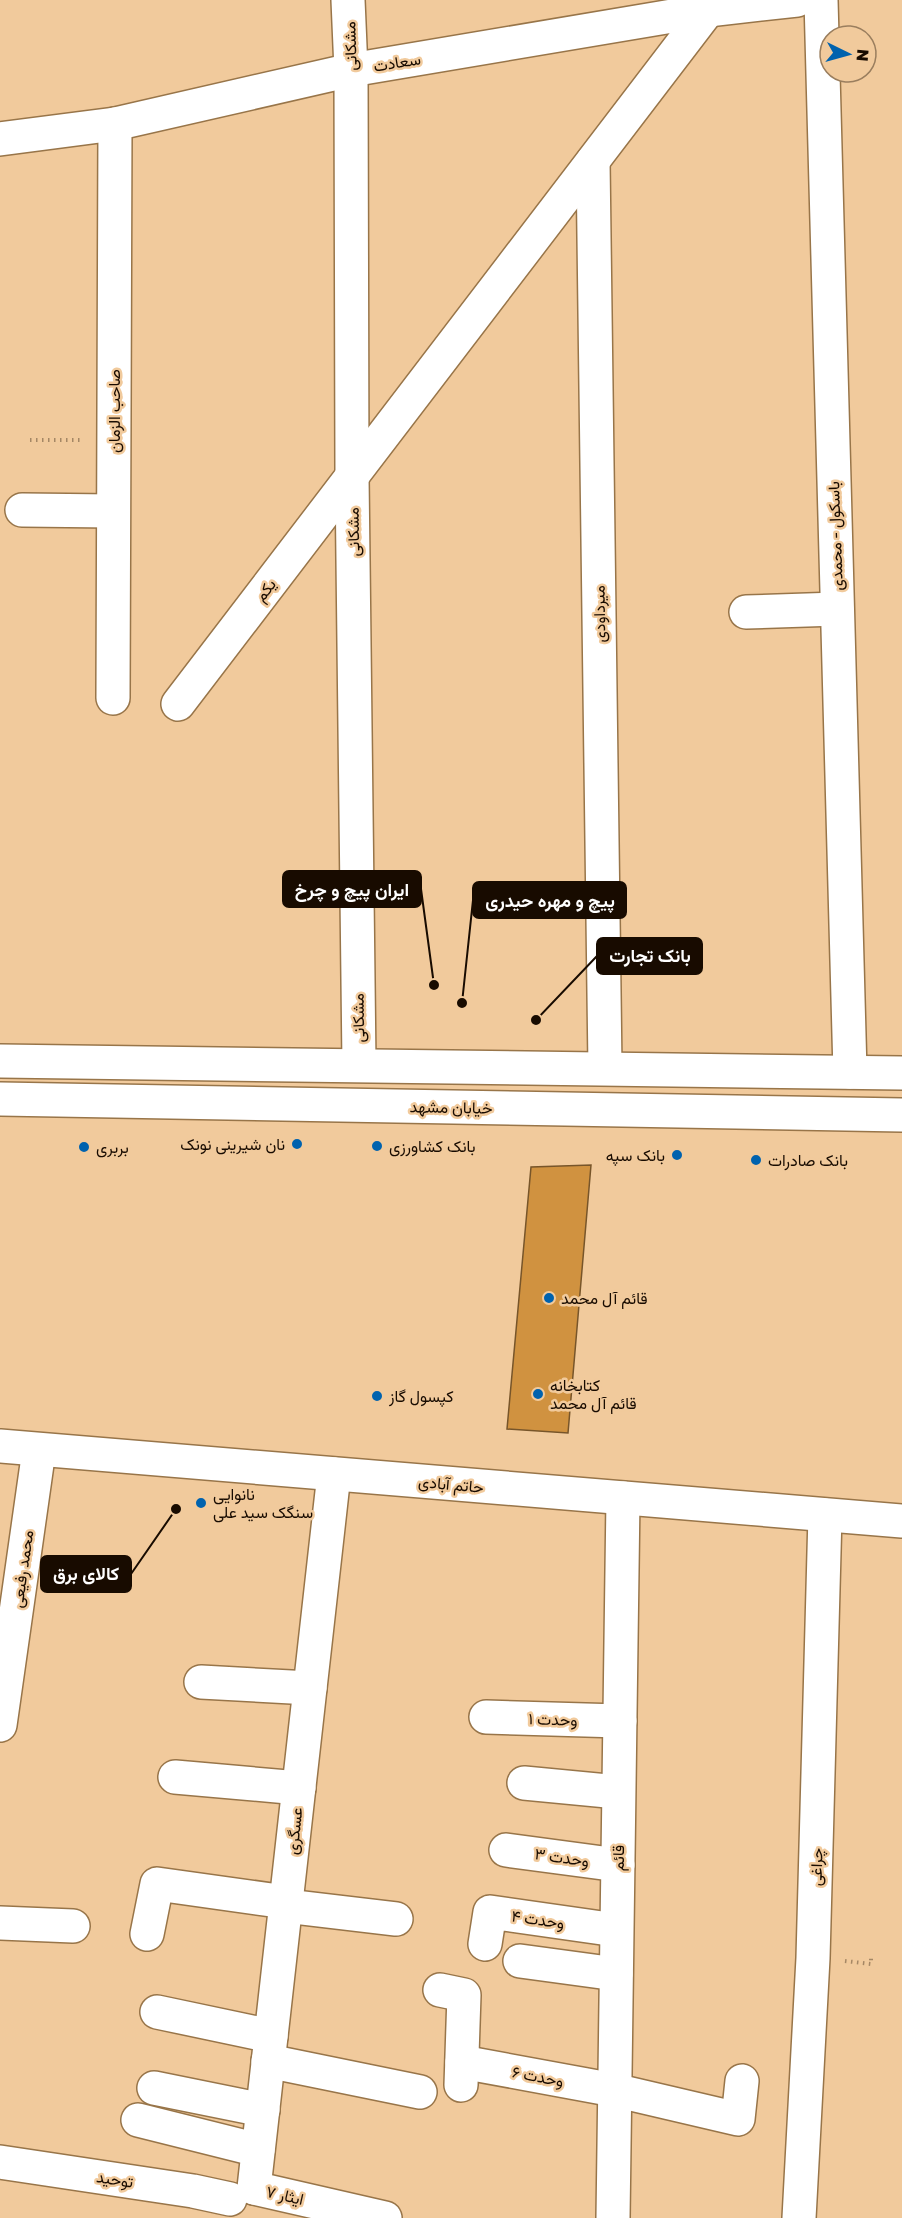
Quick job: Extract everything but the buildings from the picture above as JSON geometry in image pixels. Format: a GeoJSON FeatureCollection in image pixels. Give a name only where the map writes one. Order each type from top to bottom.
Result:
{"type":"FeatureCollection","features":[{"type":"Feature","properties":{"kind":"street","name":"مشکانی"},"geometry":{"type":"LineString","coordinates":[[348,0],[351,70],[352,476],[359,1065]]}},
{"type":"Feature","properties":{"kind":"street","name":"سعادت"},"geometry":{"type":"LineString","coordinates":[[0,139],[115,124],[351,70],[708,10],[797,0]]}},
{"type":"Feature","properties":{"kind":"street","name":"باسکول - محمدی"},"geometry":{"type":"LineString","coordinates":[[820,0],[850,1072]]}},
{"type":"Feature","properties":{"kind":"street","name":"یکم"},"geometry":{"type":"LineString","coordinates":[[178,704],[708,10]]}},
{"type":"Feature","properties":{"kind":"street","name":"صاحب الزمان"},"geometry":{"type":"LineString","coordinates":[[113,698],[115,124]]}},
{"type":"Feature","properties":{"kind":"street","name":"میرداودی"},"geometry":{"type":"LineString","coordinates":[[593,160],[605,1068]]}},
{"type":"Feature","properties":{"kind":"street"},"geometry":{"type":"LineString","coordinates":[[22,510],[113,511]]}},
{"type":"Feature","properties":{"kind":"street"},"geometry":{"type":"LineString","coordinates":[[746,612],[837,609]]}},
{"type":"Feature","properties":{"kind":"street"},"geometry":{"type":"LineString","coordinates":[[0,1061],[902,1073]]}},
{"type":"Feature","properties":{"kind":"street","name":"خیابان مشهد"},"geometry":{"type":"LineString","coordinates":[[0,1099],[902,1115]]}},
{"type":"Feature","properties":{"kind":"street","name":"حاتم آبادی"},"geometry":{"type":"LineString","coordinates":[[0,1446],[902,1521]]}},
{"type":"Feature","properties":{"kind":"street","name":"محمد رفیعی"},"geometry":{"type":"LineString","coordinates":[[0,1725],[39,1450]]}},
{"type":"Feature","properties":{"kind":"street","name":"عسگری"},"geometry":{"type":"LineString","coordinates":[[236,2202],[258,2150],[334,1474]]}},
{"type":"Feature","properties":{"kind":"street","name":"قائم"},"geometry":{"type":"LineString","coordinates":[[612,2218],[623,1498]]}},
{"type":"Feature","properties":{"kind":"street","name":"چراغی"},"geometry":{"type":"LineString","coordinates":[[799,2218],[813,1959],[825,1515]]}},
{"type":"Feature","properties":{"kind":"street"},"geometry":{"type":"LineString","coordinates":[[201,1682],[310,1688]]}},
{"type":"Feature","properties":{"kind":"street","name":"وحدت ۱"},"geometry":{"type":"LineString","coordinates":[[486,1717],[620,1721]]}},
{"type":"Feature","properties":{"kind":"street"},"geometry":{"type":"LineString","coordinates":[[176,1777],[299,1788]]}},
{"type":"Feature","properties":{"kind":"street"},"geometry":{"type":"LineString","coordinates":[[524,1783],[618,1792]]}},
{"type":"Feature","properties":{"kind":"street","name":"وحدت ۳"},"geometry":{"type":"LineString","coordinates":[[506,1850],[618,1865]]}},
{"type":"Feature","properties":{"kind":"street"},"geometry":{"type":"LineString","coordinates":[[147,1934],[157,1884],[396,1919]]}},
{"type":"Feature","properties":{"kind":"street","name":"وحدت ۴"},"geometry":{"type":"LineString","coordinates":[[485,1944],[490,1912],[616,1930]]}},
{"type":"Feature","properties":{"kind":"street"},"geometry":{"type":"LineString","coordinates":[[0,1923],[73,1926]]}},
{"type":"Feature","properties":{"kind":"street"},"geometry":{"type":"LineString","coordinates":[[520,1961],[616,1974]]}},
{"type":"Feature","properties":{"kind":"street","name":"وحدت ۶"},"geometry":{"type":"LineString","coordinates":[[440,1990],[464,1995],[461,2074],[614,2090],[738,2119],[742,2081]]}},
{"type":"Feature","properties":{"kind":"street"},"geometry":{"type":"LineString","coordinates":[[157,2012],[420,2092]]}},
{"type":"Feature","properties":{"kind":"street"},"geometry":{"type":"LineString","coordinates":[[154,2088],[263,2110]]}},
{"type":"Feature","properties":{"kind":"street"},"geometry":{"type":"LineString","coordinates":[[138,2120],[258,2150]]}},
{"type":"Feature","properties":{"kind":"street","name":"توحید"},"geometry":{"type":"LineString","coordinates":[[0,2162],[193,2191],[236,2202]]}},
{"type":"Feature","properties":{"kind":"street","name":"ایثار ۷"},"geometry":{"type":"LineString","coordinates":[[236,2202],[385,2218]]}},
{"type":"Feature","properties":{"kind":"path"},"geometry":{"type":"LineString","coordinates":[[30,440],[114,439]]}},
{"type":"Feature","properties":{"kind":"place","name":"ایران پیچ و چرخ"},"geometry":{"type":"Point","coordinates":[434,985]}},
{"type":"Feature","properties":{"kind":"place","name":"پیچ و مهره حیدری"},"geometry":{"type":"Point","coordinates":[462,1003]}},
{"type":"Feature","properties":{"kind":"place","name":"بانک تجارت"},"geometry":{"type":"Point","coordinates":[536,1020]}},
{"type":"Feature","properties":{"kind":"place","name":"نان شیرینی نونک"},"geometry":{"type":"Point","coordinates":[297,1144]}},
{"type":"Feature","properties":{"kind":"place","name":"بانک کشاورزی"},"geometry":{"type":"Point","coordinates":[377,1146]}},
{"type":"Feature","properties":{"kind":"place","name":"بربری"},"geometry":{"type":"Point","coordinates":[84,1147]}},
{"type":"Feature","properties":{"kind":"place","name":"بانک سپه"},"geometry":{"type":"Point","coordinates":[677,1155]}},
{"type":"Feature","properties":{"kind":"place","name":"بانک صادرات"},"geometry":{"type":"Point","coordinates":[756,1160]}},
{"type":"Feature","properties":{"kind":"place","name":"قائم آل محمد"},"geometry":{"type":"Point","coordinates":[549,1298]}},
{"type":"Feature","properties":{"kind":"place","name":"کتابخانه قائم آل محمد"},"geometry":{"type":"Point","coordinates":[538,1394]}},
{"type":"Feature","properties":{"kind":"place","name":"کپسول گاز"},"geometry":{"type":"Point","coordinates":[377,1396]}},
{"type":"Feature","properties":{"kind":"place","name":"نانوایی سنگک سید علی"},"geometry":{"type":"Point","coordinates":[201,1503]}},
{"type":"Feature","properties":{"kind":"place","name":"کالای برق"},"geometry":{"type":"Point","coordinates":[176,1509]}}]}
